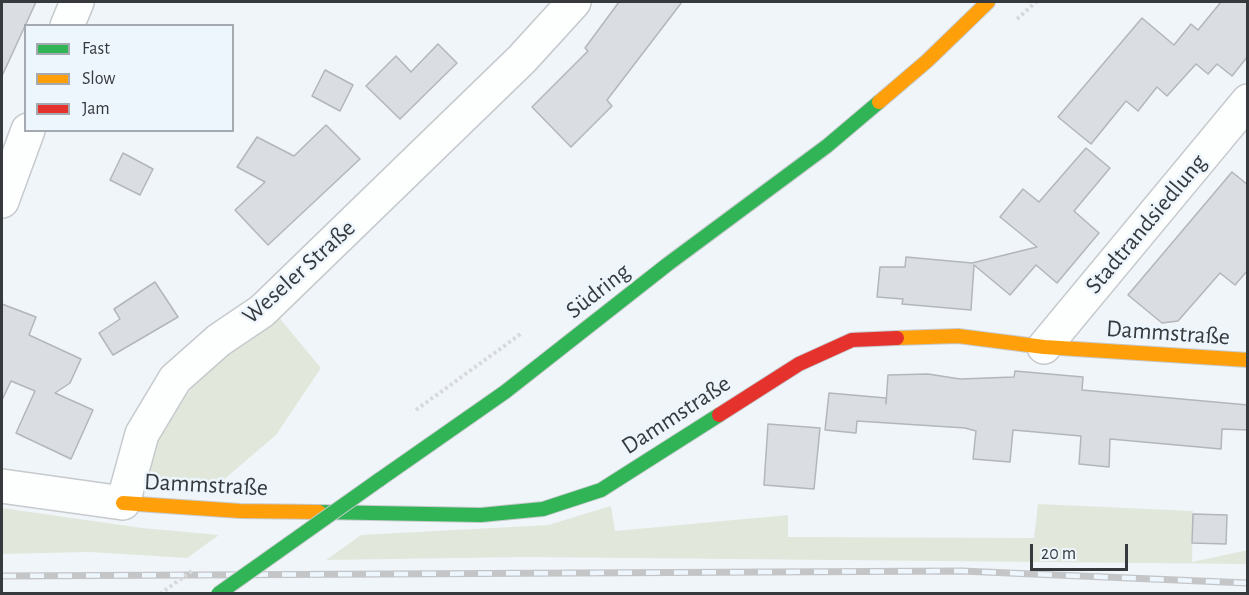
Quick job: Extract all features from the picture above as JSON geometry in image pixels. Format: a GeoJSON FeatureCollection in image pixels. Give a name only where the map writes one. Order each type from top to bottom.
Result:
{"type":"FeatureCollection","features":[{"type":"Feature","properties":{"kind":"street"},"geometry":{"type":"LineString","coordinates":[[69,24],[76,2]]}},
{"type":"Feature","properties":{"kind":"street","name":"Weseler Straße"},"geometry":{"type":"LineString","coordinates":[[123,503],[142,434],[176,379],[219,340],[262,311],[522,59],[574,2]]}},
{"type":"Feature","properties":{"kind":"street","name":"Südring"},"geometry":{"type":"LineString","coordinates":[[218,594],[505,392],[668,264],[827,146],[927,60],[988,2]]}},
{"type":"Feature","properties":{"kind":"street","name":"Stadtrandsiedlung"},"geometry":{"type":"LineString","coordinates":[[1044,347],[1248,102]]}},
{"type":"Feature","properties":{"kind":"street"},"geometry":{"type":"LineString","coordinates":[[2,201],[27,132]]}},
{"type":"Feature","properties":{"kind":"street","name":"Dammstraße"},"geometry":{"type":"LineString","coordinates":[[123,503],[240,511],[481,515],[543,509],[601,490],[799,364],[852,340],[958,336],[1044,347],[1248,360]]}},
{"type":"Feature","properties":{"kind":"street"},"geometry":{"type":"LineString","coordinates":[[2,486],[123,503]]}},
{"type":"Feature","properties":{"kind":"shaded area"},"geometry":{"type":"Polygon","coordinates":[[[277,315],[321,368],[276,435],[215,487],[144,478],[155,443],[165,423],[178,405],[224,357],[277,315]]]}},
{"type":"Feature","properties":{"kind":"shaded area"},"geometry":{"type":"Polygon","coordinates":[[[1038,504],[1193,511],[1192,562],[1248,550],[1247,564],[526,557],[326,560],[361,535],[548,525],[611,506],[615,531],[788,515],[788,537],[1034,538],[1038,504]]]}},
{"type":"Feature","properties":{"kind":"shaded area"},"geometry":{"type":"Polygon","coordinates":[[[2,508],[142,528],[219,535],[187,558],[89,552],[2,554],[2,508]]]}},
{"type":"Feature","properties":{"kind":"building"},"geometry":{"type":"Polygon","coordinates":[[[2,2],[36,2],[24,24],[2,76],[2,2]]]}},
{"type":"Feature","properties":{"kind":"building"},"geometry":{"type":"Polygon","coordinates":[[[619,2],[682,2],[607,100],[612,106],[571,147],[532,107],[588,51],[585,48],[619,2]]]}},
{"type":"Feature","properties":{"kind":"building"},"geometry":{"type":"Polygon","coordinates":[[[1221,2],[1248,2],[1248,56],[1232,76],[1217,64],[1208,74],[1196,64],[1167,96],[1157,87],[1138,111],[1126,101],[1091,144],[1058,117],[1142,18],[1174,45],[1191,24],[1198,30],[1221,2]]]}},
{"type":"Feature","properties":{"kind":"building"},"geometry":{"type":"Polygon","coordinates":[[[438,44],[457,63],[400,119],[366,86],[396,56],[411,72],[438,44]]]}},
{"type":"Feature","properties":{"kind":"building"},"geometry":{"type":"Polygon","coordinates":[[[325,70],[353,85],[340,111],[312,96],[325,70]]]}},
{"type":"Feature","properties":{"kind":"building"},"geometry":{"type":"Polygon","coordinates":[[[326,125],[360,159],[268,245],[235,210],[265,182],[237,167],[257,137],[294,156],[326,125]]]}},
{"type":"Feature","properties":{"kind":"building"},"geometry":{"type":"Polygon","coordinates":[[[1086,148],[1110,168],[1074,211],[1099,233],[1057,283],[1036,265],[1010,295],[974,265],[971,310],[902,304],[903,299],[877,297],[880,267],[905,267],[906,257],[972,263],[1037,247],[1000,217],[1023,189],[1039,202],[1086,148]]]}},
{"type":"Feature","properties":{"kind":"building"},"geometry":{"type":"Polygon","coordinates":[[[123,153],[153,169],[140,195],[110,180],[123,153]]]}},
{"type":"Feature","properties":{"kind":"building"},"geometry":{"type":"Polygon","coordinates":[[[1232,172],[1248,185],[1248,270],[1235,285],[1220,273],[1178,321],[1162,323],[1128,295],[1232,172]]]}},
{"type":"Feature","properties":{"kind":"building"},"geometry":{"type":"Polygon","coordinates":[[[155,282],[178,317],[113,355],[99,333],[120,319],[114,309],[155,282]]]}},
{"type":"Feature","properties":{"kind":"building"},"geometry":{"type":"Polygon","coordinates":[[[2,304],[36,317],[29,335],[81,359],[70,383],[55,393],[93,410],[71,459],[16,433],[35,391],[11,381],[2,400],[2,304]]]}},
{"type":"Feature","properties":{"kind":"building"},"geometry":{"type":"Polygon","coordinates":[[[1015,371],[1083,377],[1082,390],[1248,405],[1248,430],[1222,429],[1221,449],[1110,439],[1109,467],[1079,464],[1081,436],[1013,430],[1010,462],[973,459],[976,431],[965,428],[857,421],[856,433],[825,430],[829,393],[886,398],[886,404],[888,375],[928,374],[960,379],[1014,377],[1015,371]]]}},
{"type":"Feature","properties":{"kind":"building"},"geometry":{"type":"Polygon","coordinates":[[[768,424],[820,428],[814,489],[764,485],[768,424]]]}},
{"type":"Feature","properties":{"kind":"building"},"geometry":{"type":"Polygon","coordinates":[[[1193,514],[1227,515],[1226,544],[1192,543],[1193,514]]]}},
{"type":"Feature","properties":{"kind":"railway"},"geometry":{"type":"LineString","coordinates":[[2,576],[961,571],[1248,583]]}},
{"type":"Feature","properties":{"kind":"traffic: fast"},"geometry":{"type":"LineString","coordinates":[[379,480],[505,392],[668,264],[827,146],[879,102]]}},
{"type":"Feature","properties":{"kind":"traffic: fast"},"geometry":{"type":"LineString","coordinates":[[319,512],[481,515],[543,509],[601,490],[719,415]]}},
{"type":"Feature","properties":{"kind":"traffic: fast"},"geometry":{"type":"LineString","coordinates":[[218,594],[379,480]]}},
{"type":"Feature","properties":{"kind":"traffic: slow"},"geometry":{"type":"LineString","coordinates":[[879,102],[927,61],[988,2]]}},
{"type":"Feature","properties":{"kind":"traffic: slow"},"geometry":{"type":"LineString","coordinates":[[897,338],[958,336],[1044,347],[1248,360]]}},
{"type":"Feature","properties":{"kind":"traffic: slow"},"geometry":{"type":"LineString","coordinates":[[123,503],[240,511],[319,512]]}},
{"type":"Feature","properties":{"kind":"traffic: jam"},"geometry":{"type":"LineString","coordinates":[[719,415],[799,364],[852,340],[897,338]]}}]}
